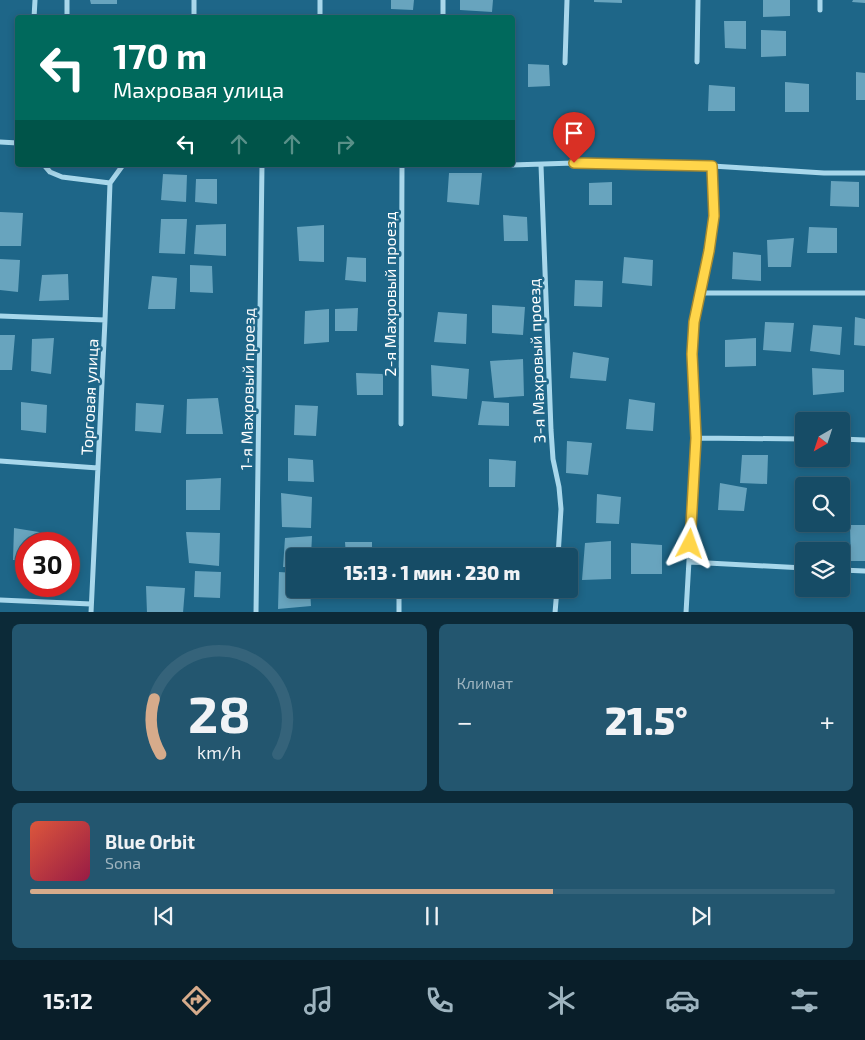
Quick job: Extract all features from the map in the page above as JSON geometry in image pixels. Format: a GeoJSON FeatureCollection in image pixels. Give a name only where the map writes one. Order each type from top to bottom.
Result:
{"type":"FeatureCollection","features":[{"type":"Feature","properties":{"kind":"street"},"geometry":{"type":"LineString","coordinates":[[34,15],[35,0]]}},
{"type":"Feature","properties":{"kind":"street"},"geometry":{"type":"LineString","coordinates":[[67,0],[67,15]]}},
{"type":"Feature","properties":{"kind":"street"},"geometry":{"type":"LineString","coordinates":[[194,0],[194,15]]}},
{"type":"Feature","properties":{"kind":"street"},"geometry":{"type":"LineString","coordinates":[[320,0],[320,15]]}},
{"type":"Feature","properties":{"kind":"street"},"geometry":{"type":"LineString","coordinates":[[443,15],[444,0]]}},
{"type":"Feature","properties":{"kind":"street"},"geometry":{"type":"LineString","coordinates":[[565,63],[566,0]]}},
{"type":"Feature","properties":{"kind":"street"},"geometry":{"type":"LineString","coordinates":[[697,62],[698,0]]}},
{"type":"Feature","properties":{"kind":"street"},"geometry":{"type":"LineString","coordinates":[[820,0],[820,10]]}},
{"type":"Feature","properties":{"kind":"street"},"geometry":{"type":"LineString","coordinates":[[0,142],[15,143]]}},
{"type":"Feature","properties":{"kind":"street"},"geometry":{"type":"LineString","coordinates":[[515,165],[574,163],[712,166],[865,174]]}},
{"type":"Feature","properties":{"kind":"street","name":"3-я Махровый проезд"},"geometry":{"type":"LineString","coordinates":[[542,164],[551,430],[553,459],[559,487],[561,509],[559,548]]}},
{"type":"Feature","properties":{"kind":"street"},"geometry":{"type":"LineString","coordinates":[[686,612],[696,438],[692,354],[694,322],[709,251],[714,216],[712,166]]}},
{"type":"Feature","properties":{"kind":"street"},"geometry":{"type":"LineString","coordinates":[[46,167],[50,172],[62,177],[110,183],[122,167]]}},
{"type":"Feature","properties":{"kind":"street","name":"1-я Махровый проезд"},"geometry":{"type":"LineString","coordinates":[[256,612],[262,167]]}},
{"type":"Feature","properties":{"kind":"street","name":"2-я Махровый проезд"},"geometry":{"type":"LineString","coordinates":[[401,424],[402,167]]}},
{"type":"Feature","properties":{"kind":"street","name":"Торговая улица"},"geometry":{"type":"LineString","coordinates":[[91,612],[110,183]]}},
{"type":"Feature","properties":{"kind":"street"},"geometry":{"type":"LineString","coordinates":[[701,293],[865,293]]}},
{"type":"Feature","properties":{"kind":"street"},"geometry":{"type":"LineString","coordinates":[[0,316],[105,320]]}},
{"type":"Feature","properties":{"kind":"street"},"geometry":{"type":"LineString","coordinates":[[696,438],[795,439]]}},
{"type":"Feature","properties":{"kind":"street"},"geometry":{"type":"LineString","coordinates":[[850,439],[865,440]]}},
{"type":"Feature","properties":{"kind":"street"},"geometry":{"type":"LineString","coordinates":[[0,461],[98,468]]}},
{"type":"Feature","properties":{"kind":"street"},"geometry":{"type":"LineString","coordinates":[[688,562],[795,568]]}},
{"type":"Feature","properties":{"kind":"street"},"geometry":{"type":"LineString","coordinates":[[850,570],[865,571]]}},
{"type":"Feature","properties":{"kind":"street"},"geometry":{"type":"LineString","coordinates":[[399,612],[400,598]]}},
{"type":"Feature","properties":{"kind":"street"},"geometry":{"type":"LineString","coordinates":[[556,612],[557,598]]}},
{"type":"Feature","properties":{"kind":"street"},"geometry":{"type":"LineString","coordinates":[[0,600],[91,604]]}},
{"type":"Feature","properties":{"kind":"building"},"geometry":{"type":"Polygon","coordinates":[[[90,0],[117,0],[117,4],[91,4],[90,0]]]}},
{"type":"Feature","properties":{"kind":"building"},"geometry":{"type":"Polygon","coordinates":[[[391,0],[414,0],[413,10],[391,9],[391,0]]]}},
{"type":"Feature","properties":{"kind":"building"},"geometry":{"type":"Polygon","coordinates":[[[460,0],[493,0],[492,12],[460,10],[460,0]]]}},
{"type":"Feature","properties":{"kind":"building"},"geometry":{"type":"Polygon","coordinates":[[[594,0],[622,0],[622,3],[594,2],[594,0]]]}},
{"type":"Feature","properties":{"kind":"building"},"geometry":{"type":"Polygon","coordinates":[[[763,0],[790,0],[790,16],[763,17],[763,0]]]}},
{"type":"Feature","properties":{"kind":"building"},"geometry":{"type":"Polygon","coordinates":[[[853,0],[865,0],[865,3],[852,2],[853,0]]]}},
{"type":"Feature","properties":{"kind":"building"},"geometry":{"type":"Polygon","coordinates":[[[724,21],[746,21],[746,49],[725,48],[724,21]]]}},
{"type":"Feature","properties":{"kind":"building"},"geometry":{"type":"Polygon","coordinates":[[[761,30],[786,31],[786,56],[761,57],[761,30]]]}},
{"type":"Feature","properties":{"kind":"building"},"geometry":{"type":"Polygon","coordinates":[[[528,64],[549,65],[550,86],[528,87],[528,64]]]}},
{"type":"Feature","properties":{"kind":"building"},"geometry":{"type":"Polygon","coordinates":[[[856,72],[865,73],[865,100],[856,100],[856,72]]]}},
{"type":"Feature","properties":{"kind":"building"},"geometry":{"type":"Polygon","coordinates":[[[785,82],[809,84],[809,112],[785,112],[785,82]]]}},
{"type":"Feature","properties":{"kind":"building"},"geometry":{"type":"Polygon","coordinates":[[[709,85],[735,87],[735,111],[708,111],[709,85]]]}},
{"type":"Feature","properties":{"kind":"building"},"geometry":{"type":"Polygon","coordinates":[[[449,173],[482,173],[479,205],[447,202],[449,173]]]}},
{"type":"Feature","properties":{"kind":"building"},"geometry":{"type":"Polygon","coordinates":[[[163,174],[187,175],[186,202],[161,200],[163,174]]]}},
{"type":"Feature","properties":{"kind":"building"},"geometry":{"type":"Polygon","coordinates":[[[196,179],[217,179],[217,204],[195,202],[196,179]]]}},
{"type":"Feature","properties":{"kind":"building"},"geometry":{"type":"Polygon","coordinates":[[[831,181],[859,182],[859,207],[830,206],[831,181]]]}},
{"type":"Feature","properties":{"kind":"building"},"geometry":{"type":"Polygon","coordinates":[[[612,182],[612,205],[589,205],[589,183],[612,182]]]}},
{"type":"Feature","properties":{"kind":"building"},"geometry":{"type":"Polygon","coordinates":[[[0,212],[23,213],[21,246],[0,246],[0,212]]]}},
{"type":"Feature","properties":{"kind":"building"},"geometry":{"type":"Polygon","coordinates":[[[503,215],[527,217],[528,241],[504,241],[503,215]]]}},
{"type":"Feature","properties":{"kind":"building"},"geometry":{"type":"Polygon","coordinates":[[[161,219],[187,219],[185,254],[159,253],[161,219]]]}},
{"type":"Feature","properties":{"kind":"building"},"geometry":{"type":"Polygon","coordinates":[[[226,224],[226,256],[194,254],[196,225],[226,224]]]}},
{"type":"Feature","properties":{"kind":"building"},"geometry":{"type":"Polygon","coordinates":[[[324,225],[324,262],[299,261],[297,227],[324,225]]]}},
{"type":"Feature","properties":{"kind":"building"},"geometry":{"type":"Polygon","coordinates":[[[809,227],[837,228],[837,253],[807,253],[809,227]]]}},
{"type":"Feature","properties":{"kind":"building"},"geometry":{"type":"Polygon","coordinates":[[[794,238],[791,267],[768,267],[767,240],[794,238]]]}},
{"type":"Feature","properties":{"kind":"building"},"geometry":{"type":"Polygon","coordinates":[[[733,252],[761,255],[761,281],[732,279],[733,252]]]}},
{"type":"Feature","properties":{"kind":"building"},"geometry":{"type":"Polygon","coordinates":[[[347,257],[366,258],[366,282],[345,280],[347,257]]]}},
{"type":"Feature","properties":{"kind":"building"},"geometry":{"type":"Polygon","coordinates":[[[624,257],[653,260],[652,286],[622,283],[624,257]]]}},
{"type":"Feature","properties":{"kind":"building"},"geometry":{"type":"Polygon","coordinates":[[[0,259],[20,260],[18,292],[0,290],[0,259]]]}},
{"type":"Feature","properties":{"kind":"building"},"geometry":{"type":"Polygon","coordinates":[[[190,265],[212,266],[213,293],[190,292],[190,265]]]}},
{"type":"Feature","properties":{"kind":"building"},"geometry":{"type":"Polygon","coordinates":[[[68,274],[69,300],[39,301],[42,275],[68,274]]]}},
{"type":"Feature","properties":{"kind":"building"},"geometry":{"type":"Polygon","coordinates":[[[152,276],[177,278],[175,309],[148,309],[152,276]]]}},
{"type":"Feature","properties":{"kind":"building"},"geometry":{"type":"Polygon","coordinates":[[[575,280],[603,281],[602,307],[574,306],[575,280]]]}},
{"type":"Feature","properties":{"kind":"building"},"geometry":{"type":"Polygon","coordinates":[[[492,305],[525,307],[523,335],[492,333],[492,305]]]}},
{"type":"Feature","properties":{"kind":"building"},"geometry":{"type":"Polygon","coordinates":[[[358,308],[357,331],[335,331],[335,309],[358,308]]]}},
{"type":"Feature","properties":{"kind":"building"},"geometry":{"type":"Polygon","coordinates":[[[329,309],[329,342],[304,344],[305,311],[329,309]]]}},
{"type":"Feature","properties":{"kind":"building"},"geometry":{"type":"Polygon","coordinates":[[[438,312],[467,314],[466,344],[434,342],[438,312]]]}},
{"type":"Feature","properties":{"kind":"building"},"geometry":{"type":"Polygon","coordinates":[[[855,317],[865,319],[865,346],[854,345],[855,317]]]}},
{"type":"Feature","properties":{"kind":"building"},"geometry":{"type":"Polygon","coordinates":[[[765,322],[794,323],[791,352],[763,350],[765,322]]]}},
{"type":"Feature","properties":{"kind":"building"},"geometry":{"type":"Polygon","coordinates":[[[813,325],[842,327],[840,355],[810,351],[813,325]]]}},
{"type":"Feature","properties":{"kind":"building"},"geometry":{"type":"Polygon","coordinates":[[[0,335],[15,335],[12,370],[0,370],[0,335]]]}},
{"type":"Feature","properties":{"kind":"building"},"geometry":{"type":"Polygon","coordinates":[[[54,338],[51,374],[31,371],[32,339],[54,338]]]}},
{"type":"Feature","properties":{"kind":"building"},"geometry":{"type":"Polygon","coordinates":[[[756,338],[756,366],[725,367],[725,340],[756,338]]]}},
{"type":"Feature","properties":{"kind":"building"},"geometry":{"type":"Polygon","coordinates":[[[573,352],[609,358],[606,381],[570,378],[573,352]]]}},
{"type":"Feature","properties":{"kind":"building"},"geometry":{"type":"Polygon","coordinates":[[[523,359],[524,396],[494,398],[490,361],[523,359]]]}},
{"type":"Feature","properties":{"kind":"building"},"geometry":{"type":"Polygon","coordinates":[[[431,365],[469,369],[467,399],[432,396],[431,365]]]}},
{"type":"Feature","properties":{"kind":"building"},"geometry":{"type":"Polygon","coordinates":[[[812,368],[844,370],[844,392],[813,395],[812,368]]]}},
{"type":"Feature","properties":{"kind":"building"},"geometry":{"type":"Polygon","coordinates":[[[356,373],[383,374],[383,395],[357,395],[356,373]]]}},
{"type":"Feature","properties":{"kind":"building"},"geometry":{"type":"Polygon","coordinates":[[[218,398],[223,434],[186,434],[187,399],[218,398]]]}},
{"type":"Feature","properties":{"kind":"building"},"geometry":{"type":"Polygon","coordinates":[[[629,399],[655,403],[653,431],[626,429],[629,399]]]}},
{"type":"Feature","properties":{"kind":"building"},"geometry":{"type":"Polygon","coordinates":[[[482,401],[509,403],[509,426],[478,425],[482,401]]]}},
{"type":"Feature","properties":{"kind":"building"},"geometry":{"type":"Polygon","coordinates":[[[21,402],[47,405],[46,433],[21,430],[21,402]]]}},
{"type":"Feature","properties":{"kind":"building"},"geometry":{"type":"Polygon","coordinates":[[[136,403],[164,405],[161,433],[135,431],[136,403]]]}},
{"type":"Feature","properties":{"kind":"building"},"geometry":{"type":"Polygon","coordinates":[[[295,405],[318,406],[316,436],[294,435],[295,405]]]}},
{"type":"Feature","properties":{"kind":"building"},"geometry":{"type":"Polygon","coordinates":[[[567,441],[592,443],[588,475],[566,473],[567,441]]]}},
{"type":"Feature","properties":{"kind":"building"},"geometry":{"type":"Polygon","coordinates":[[[742,455],[768,455],[767,484],[740,483],[742,455]]]}},
{"type":"Feature","properties":{"kind":"building"},"geometry":{"type":"Polygon","coordinates":[[[288,458],[313,460],[314,482],[288,481],[288,458]]]}},
{"type":"Feature","properties":{"kind":"building"},"geometry":{"type":"Polygon","coordinates":[[[489,459],[516,461],[515,487],[489,487],[489,459]]]}},
{"type":"Feature","properties":{"kind":"building"},"geometry":{"type":"Polygon","coordinates":[[[221,478],[220,510],[186,510],[186,480],[221,478]]]}},
{"type":"Feature","properties":{"kind":"building"},"geometry":{"type":"Polygon","coordinates":[[[720,483],[747,488],[744,511],[718,510],[720,483]]]}},
{"type":"Feature","properties":{"kind":"building"},"geometry":{"type":"Polygon","coordinates":[[[281,493],[312,497],[311,528],[282,527],[281,493]]]}},
{"type":"Feature","properties":{"kind":"building"},"geometry":{"type":"Polygon","coordinates":[[[597,494],[621,497],[619,524],[596,523],[597,494]]]}},
{"type":"Feature","properties":{"kind":"building"},"geometry":{"type":"Polygon","coordinates":[[[850,525],[865,525],[865,561],[851,561],[850,525]]]}},
{"type":"Feature","properties":{"kind":"building"},"geometry":{"type":"Polygon","coordinates":[[[14,528],[39,532],[15,532],[15,560],[13,560],[14,528]]]}},
{"type":"Feature","properties":{"kind":"building"},"geometry":{"type":"Polygon","coordinates":[[[186,532],[220,533],[219,566],[189,563],[186,532]]]}},
{"type":"Feature","properties":{"kind":"building"},"geometry":{"type":"Polygon","coordinates":[[[312,536],[311,548],[286,548],[286,567],[283,567],[285,538],[312,536]]]}},
{"type":"Feature","properties":{"kind":"building"},"geometry":{"type":"Polygon","coordinates":[[[611,541],[611,579],[582,580],[585,543],[611,541]]]}},
{"type":"Feature","properties":{"kind":"building"},"geometry":{"type":"Polygon","coordinates":[[[345,542],[372,542],[372,548],[345,548],[345,542]]]}},
{"type":"Feature","properties":{"kind":"building"},"geometry":{"type":"Polygon","coordinates":[[[631,543],[662,545],[662,574],[631,574],[631,543]]]}},
{"type":"Feature","properties":{"kind":"building"},"geometry":{"type":"Polygon","coordinates":[[[195,571],[221,572],[220,598],[194,597],[195,571]]]}},
{"type":"Feature","properties":{"kind":"building"},"geometry":{"type":"Polygon","coordinates":[[[279,572],[286,572],[286,598],[311,598],[311,606],[278,609],[279,572]]]}},
{"type":"Feature","properties":{"kind":"building"},"geometry":{"type":"Polygon","coordinates":[[[146,586],[185,588],[183,612],[147,612],[146,586]]]}},
{"type":"Feature","properties":{"kind":"route"},"geometry":{"type":"LineString","coordinates":[[574,163],[712,166],[714,216],[709,251],[694,322],[692,354],[696,438],[690,544]]}}]}
